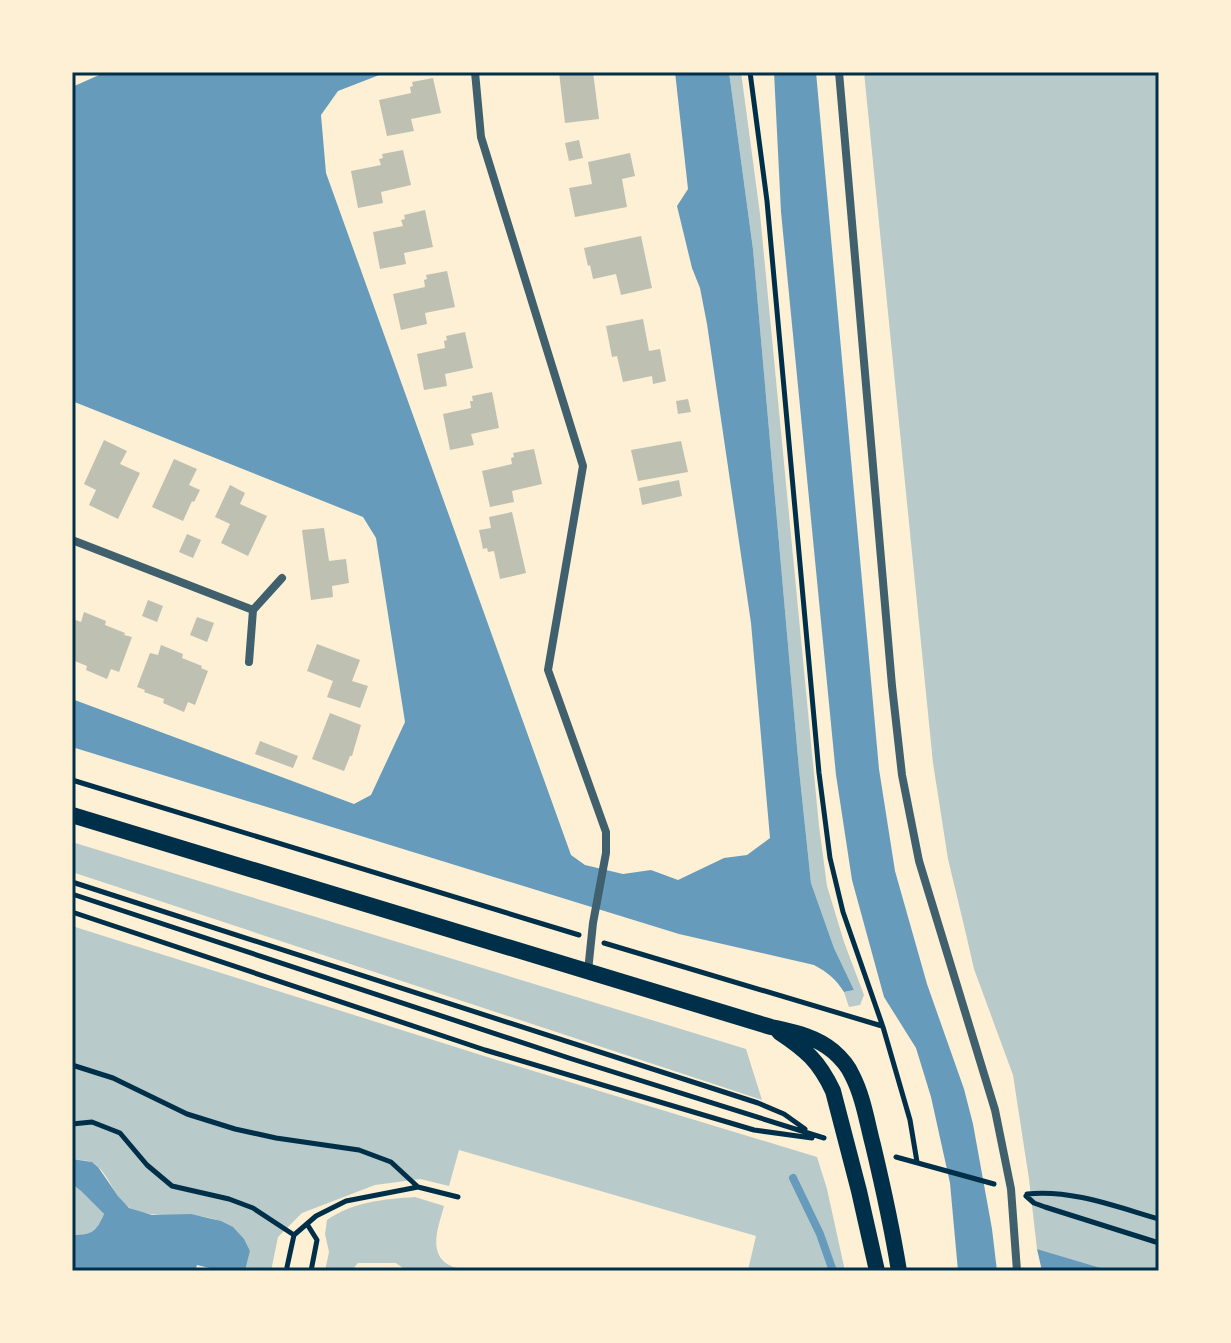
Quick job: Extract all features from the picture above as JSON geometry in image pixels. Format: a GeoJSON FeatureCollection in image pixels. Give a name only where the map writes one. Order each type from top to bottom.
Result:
{"type":"FeatureCollection","features":[{"type":"Feature","properties":{"kind":"main road"},"geometry":{"type":"LineString","coordinates":[[72,815],[818,1040],[832,1050],[851,1072],[885,1193],[899,1271]]}},
{"type":"Feature","properties":{"kind":"main road"},"geometry":{"type":"LineString","coordinates":[[771,1027],[806,1050],[833,1091],[877,1271]]}},
{"type":"Feature","properties":{"kind":"street"},"geometry":{"type":"LineString","coordinates":[[475,72],[481,137],[583,466],[548,670],[606,832],[606,853],[588,971]]}},
{"type":"Feature","properties":{"kind":"street"},"geometry":{"type":"LineString","coordinates":[[839,72],[902,775],[919,861],[995,1110],[1011,1189],[1017,1271]]}},
{"type":"Feature","properties":{"kind":"street"},"geometry":{"type":"LineString","coordinates":[[72,540],[253,610]]}},
{"type":"Feature","properties":{"kind":"street"},"geometry":{"type":"LineString","coordinates":[[249,662],[253,610],[282,578]]}},
{"type":"Feature","properties":{"kind":"path"},"geometry":{"type":"LineString","coordinates":[[750,72],[767,201],[819,773],[830,858],[843,912],[883,1027],[910,1120],[917,1162],[992,1183]]}},
{"type":"Feature","properties":{"kind":"path"},"geometry":{"type":"LineString","coordinates":[[72,780],[883,1027]]}},
{"type":"Feature","properties":{"kind":"path"},"geometry":{"type":"LineString","coordinates":[[72,882],[758,1103],[828,1139]]}},
{"type":"Feature","properties":{"kind":"path"},"geometry":{"type":"LineString","coordinates":[[72,894],[572,1059],[828,1139]]}},
{"type":"Feature","properties":{"kind":"path"},"geometry":{"type":"LineString","coordinates":[[72,912],[485,1050],[754,1130],[828,1139]]}},
{"type":"Feature","properties":{"kind":"path"},"geometry":{"type":"LineString","coordinates":[[72,1065],[113,1078],[187,1114],[235,1129],[359,1150],[391,1162],[418,1187]]}},
{"type":"Feature","properties":{"kind":"path"},"geometry":{"type":"LineString","coordinates":[[72,1124],[92,1122],[120,1133],[147,1165],[172,1186],[253,1208],[294,1235]]}},
{"type":"Feature","properties":{"kind":"path"},"geometry":{"type":"LineString","coordinates":[[288,1271],[294,1235],[316,1216],[346,1201],[418,1187],[458,1197]]}},
{"type":"Feature","properties":{"kind":"path"},"geometry":{"type":"LineString","coordinates":[[1159,1219],[1093,1200],[1040,1193],[1024,1195],[1045,1207],[1159,1243]]}},
{"type":"Feature","properties":{"kind":"path"},"geometry":{"type":"LineString","coordinates":[[307,1224],[317,1240],[311,1271]]}},
{"type":"Feature","properties":{"kind":"shaded area"},"geometry":{"type":"Polygon","coordinates":[[[729,72],[741,72],[760,214],[827,886],[864,995],[860,1005],[849,1007],[844,992],[854,990],[834,948],[811,883],[753,249],[729,72]]]}},
{"type":"Feature","properties":{"kind":"shaded area"},"geometry":{"type":"Polygon","coordinates":[[[864,72],[1159,72],[1159,1271],[1111,1271],[1037,1249],[1013,1075],[974,969],[948,859],[933,763],[864,72]]]}},
{"type":"Feature","properties":{"kind":"shaded area"},"geometry":{"type":"Polygon","coordinates":[[[72,842],[746,1049],[762,1100],[72,872],[72,842]]]}},
{"type":"Feature","properties":{"kind":"shaded area"},"geometry":{"type":"Polygon","coordinates":[[[72,926],[817,1157],[845,1271],[748,1270],[756,1236],[459,1150],[449,1186],[420,1179],[375,1185],[302,1213],[278,1237],[271,1271],[245,1271],[250,1251],[223,1223],[197,1216],[152,1214],[132,1209],[120,1199],[97,1166],[89,1161],[72,1159],[72,926]]]}},
{"type":"Feature","properties":{"kind":"shaded area"},"geometry":{"type":"Polygon","coordinates":[[[72,1184],[104,1214],[96,1229],[89,1233],[72,1235],[72,1184]]]}},
{"type":"Feature","properties":{"kind":"shaded area"},"geometry":{"type":"Polygon","coordinates":[[[415,1197],[444,1206],[436,1238],[438,1253],[449,1265],[468,1271],[407,1271],[396,1263],[358,1263],[351,1271],[325,1271],[329,1252],[325,1234],[327,1220],[358,1205],[415,1197]]]}},
{"type":"Feature","properties":{"kind":"water"},"geometry":{"type":"Polygon","coordinates":[[[106,72],[387,72],[338,91],[321,115],[326,173],[571,855],[585,865],[623,874],[651,870],[678,880],[724,858],[747,855],[770,838],[751,623],[707,324],[677,206],[688,189],[675,72],[729,72],[753,249],[811,883],[834,948],[854,990],[844,992],[831,976],[814,965],[679,934],[72,747],[72,699],[354,804],[371,795],[405,722],[376,538],[363,517],[72,401],[72,87],[106,72]]]}},
{"type":"Feature","properties":{"kind":"water"},"geometry":{"type":"Polygon","coordinates":[[[774,72],[816,72],[879,769],[895,871],[927,984],[973,1124],[997,1271],[958,1271],[950,1183],[931,1097],[916,1048],[884,997],[852,880],[836,775],[781,212],[774,72]]]}},
{"type":"Feature","properties":{"kind":"water"},"geometry":{"type":"Polygon","coordinates":[[[72,1159],[92,1162],[98,1167],[129,1208],[152,1215],[191,1214],[233,1227],[250,1251],[245,1271],[222,1271],[197,1265],[195,1271],[72,1271],[72,1235],[92,1231],[104,1214],[72,1184],[72,1159]]]}},
{"type":"Feature","properties":{"kind":"water"},"geometry":{"type":"Polygon","coordinates":[[[1037,1249],[1111,1271],[1042,1271],[1037,1249]]]}},
{"type":"Feature","properties":{"kind":"building"},"geometry":{"type":"Polygon","coordinates":[[[559,72],[593,72],[599,119],[565,123],[559,72]]]}},
{"type":"Feature","properties":{"kind":"building"},"geometry":{"type":"Polygon","coordinates":[[[433,78],[441,113],[411,119],[414,131],[387,136],[379,100],[411,93],[412,82],[433,78]]]}},
{"type":"Feature","properties":{"kind":"building"},"geometry":{"type":"Polygon","coordinates":[[[579,140],[583,158],[569,161],[565,143],[579,140]]]}},
{"type":"Feature","properties":{"kind":"building"},"geometry":{"type":"Polygon","coordinates":[[[403,150],[411,185],[381,192],[383,203],[358,208],[351,171],[381,165],[379,159],[383,158],[382,154],[403,150]]]}},
{"type":"Feature","properties":{"kind":"building"},"geometry":{"type":"Polygon","coordinates":[[[630,153],[635,176],[622,179],[627,207],[575,217],[569,188],[592,184],[588,162],[630,153]]]}},
{"type":"Feature","properties":{"kind":"building"},"geometry":{"type":"Polygon","coordinates":[[[425,210],[433,247],[404,253],[406,264],[380,269],[373,232],[403,226],[401,220],[405,219],[404,215],[425,210]]]}},
{"type":"Feature","properties":{"kind":"building"},"geometry":{"type":"Polygon","coordinates":[[[641,236],[652,288],[621,295],[616,274],[593,279],[584,248],[641,236]]]}},
{"type":"Feature","properties":{"kind":"building"},"geometry":{"type":"Polygon","coordinates":[[[447,271],[455,307],[425,313],[427,324],[401,330],[393,294],[425,287],[426,275],[447,271]]]}},
{"type":"Feature","properties":{"kind":"building"},"geometry":{"type":"Polygon","coordinates":[[[643,319],[649,351],[660,349],[666,381],[653,384],[652,376],[623,382],[617,356],[612,357],[606,326],[643,319]]]}},
{"type":"Feature","properties":{"kind":"building"},"geometry":{"type":"Polygon","coordinates":[[[465,332],[473,368],[445,374],[447,386],[424,390],[417,354],[445,348],[446,336],[465,332]]]}},
{"type":"Feature","properties":{"kind":"building"},"geometry":{"type":"Polygon","coordinates":[[[492,392],[499,428],[471,434],[474,445],[450,450],[443,414],[471,408],[472,396],[492,392]]]}},
{"type":"Feature","properties":{"kind":"building"},"geometry":{"type":"Polygon","coordinates":[[[688,399],[691,412],[678,414],[676,401],[688,399]]]}},
{"type":"Feature","properties":{"kind":"building"},"geometry":{"type":"Polygon","coordinates":[[[104,440],[127,451],[120,464],[140,473],[118,519],[89,505],[96,490],[84,484],[104,440]]]}},
{"type":"Feature","properties":{"kind":"building"},"geometry":{"type":"Polygon","coordinates":[[[681,441],[688,472],[638,481],[631,450],[681,441]]]}},
{"type":"Feature","properties":{"kind":"building"},"geometry":{"type":"Polygon","coordinates":[[[534,449],[542,484],[512,491],[514,502],[490,507],[482,471],[512,464],[513,453],[534,449]]]}},
{"type":"Feature","properties":{"kind":"building"},"geometry":{"type":"Polygon","coordinates":[[[174,459],[197,469],[189,485],[200,490],[183,521],[152,507],[174,459]]]}},
{"type":"Feature","properties":{"kind":"building"},"geometry":{"type":"Polygon","coordinates":[[[679,480],[682,496],[642,505],[639,488],[679,480]]]}},
{"type":"Feature","properties":{"kind":"building"},"geometry":{"type":"Polygon","coordinates":[[[230,485],[245,493],[240,504],[267,516],[248,556],[221,543],[230,524],[215,517],[230,485]]]}},
{"type":"Feature","properties":{"kind":"building"},"geometry":{"type":"Polygon","coordinates":[[[512,512],[526,573],[500,579],[494,551],[483,549],[479,530],[491,528],[489,517],[512,512]]]}},
{"type":"Feature","properties":{"kind":"building"},"geometry":{"type":"Polygon","coordinates":[[[324,528],[329,561],[346,559],[349,583],[332,586],[333,597],[311,600],[302,530],[324,528]]]}},
{"type":"Feature","properties":{"kind":"building"},"geometry":{"type":"Polygon","coordinates":[[[187,534],[201,540],[193,558],[179,552],[187,534]]]}},
{"type":"Feature","properties":{"kind":"building"},"geometry":{"type":"Polygon","coordinates":[[[148,600],[163,606],[157,622],[142,616],[148,600]]]}},
{"type":"Feature","properties":{"kind":"building"},"geometry":{"type":"Polygon","coordinates":[[[84,612],[132,637],[119,672],[111,669],[107,679],[72,660],[73,619],[81,622],[84,612]]]}},
{"type":"Feature","properties":{"kind":"building"},"geometry":{"type":"Polygon","coordinates":[[[197,617],[214,623],[207,642],[190,635],[197,617]]]}},
{"type":"Feature","properties":{"kind":"building"},"geometry":{"type":"Polygon","coordinates":[[[317,644],[360,660],[352,681],[368,686],[360,708],[327,697],[333,681],[307,671],[317,644]]]}},
{"type":"Feature","properties":{"kind":"building"},"geometry":{"type":"Polygon","coordinates":[[[161,645],[183,654],[182,658],[208,671],[195,705],[188,702],[184,712],[137,687],[150,653],[158,655],[161,645]]]}},
{"type":"Feature","properties":{"kind":"building"},"geometry":{"type":"Polygon","coordinates":[[[330,713],[361,725],[344,771],[312,759],[330,713]]]}},
{"type":"Feature","properties":{"kind":"building"},"geometry":{"type":"Polygon","coordinates":[[[260,741],[298,756],[293,768],[255,754],[260,741]]]}},
{"type":"Feature","properties":{"kind":"waterway"},"geometry":{"type":"LineString","coordinates":[[793,1178],[820,1234],[833,1271]]}}]}
